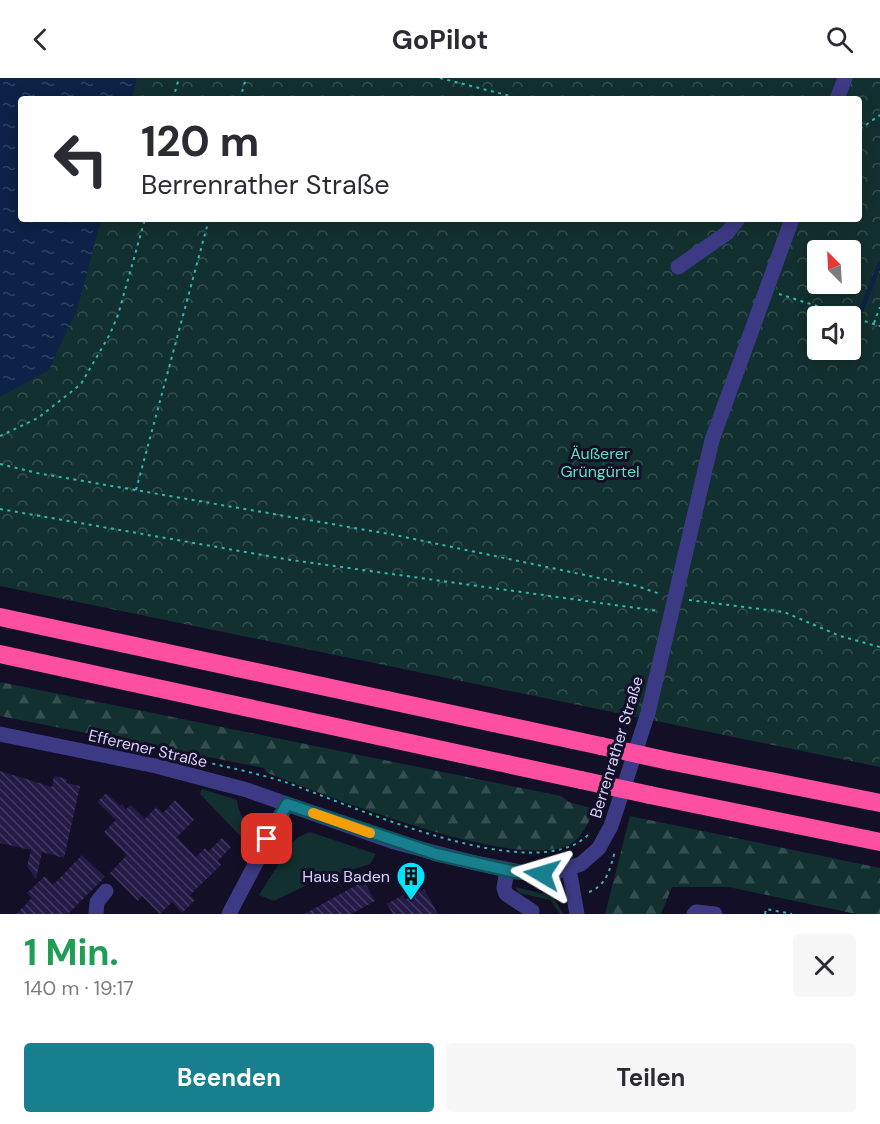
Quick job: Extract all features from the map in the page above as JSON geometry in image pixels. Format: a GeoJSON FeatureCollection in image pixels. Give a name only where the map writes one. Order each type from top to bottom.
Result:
{"type":"FeatureCollection","features":[{"type":"Feature","properties":{"kind":"highway"},"geometry":{"type":"LineString","coordinates":[[0,616],[669,761],[880,803]]}},
{"type":"Feature","properties":{"kind":"highway"},"geometry":{"type":"LineString","coordinates":[[0,654],[650,795],[880,842]]}},
{"type":"Feature","properties":{"kind":"street"},"geometry":{"type":"LineString","coordinates":[[838,96],[845,78]]}},
{"type":"Feature","properties":{"kind":"street"},"geometry":{"type":"LineString","coordinates":[[678,267],[727,233],[736,222]]}},
{"type":"Feature","properties":{"kind":"street","name":"Berrenrather Straße"},"geometry":{"type":"LineString","coordinates":[[287,804],[394,842],[507,870],[542,874],[569,868],[589,857],[599,848],[611,826],[648,713],[712,440],[791,222]]}},
{"type":"Feature","properties":{"kind":"street","name":"Efferener Straße"},"geometry":{"type":"LineString","coordinates":[[0,734],[156,766],[287,804]]}},
{"type":"Feature","properties":{"kind":"street"},"geometry":{"type":"LineString","coordinates":[[229,914],[287,804]]}},
{"type":"Feature","properties":{"kind":"street"},"geometry":{"type":"LineString","coordinates":[[569,868],[577,914]]}},
{"type":"Feature","properties":{"kind":"street"},"geometry":{"type":"LineString","coordinates":[[507,870],[504,888],[506,894],[532,911]]}},
{"type":"Feature","properties":{"kind":"street"},"geometry":{"type":"LineString","coordinates":[[96,914],[97,902],[106,891]]}},
{"type":"Feature","properties":{"kind":"street"},"geometry":{"type":"LineString","coordinates":[[694,914],[715,914]]}},
{"type":"Feature","properties":{"kind":"path"},"geometry":{"type":"LineString","coordinates":[[175,96],[178,78]]}},
{"type":"Feature","properties":{"kind":"path"},"geometry":{"type":"LineString","coordinates":[[241,96],[246,78]]}},
{"type":"Feature","properties":{"kind":"path"},"geometry":{"type":"LineString","coordinates":[[440,78],[510,96]]}},
{"type":"Feature","properties":{"kind":"path"},"geometry":{"type":"LineString","coordinates":[[862,128],[880,115]]}},
{"type":"Feature","properties":{"kind":"path"},"geometry":{"type":"LineString","coordinates":[[0,436],[38,418],[81,384],[110,334],[118,315],[144,222]]}},
{"type":"Feature","properties":{"kind":"path"},"geometry":{"type":"LineString","coordinates":[[136,490],[208,222]]}},
{"type":"Feature","properties":{"kind":"path"},"geometry":{"type":"LineString","coordinates":[[766,290],[880,326]]}},
{"type":"Feature","properties":{"kind":"path"},"geometry":{"type":"LineString","coordinates":[[874,323],[880,307]]}},
{"type":"Feature","properties":{"kind":"path"},"geometry":{"type":"LineString","coordinates":[[0,464],[37,473],[395,535],[637,586],[675,597],[784,612],[840,636],[880,647]]}},
{"type":"Feature","properties":{"kind":"path"},"geometry":{"type":"LineString","coordinates":[[0,509],[291,560],[660,612]]}},
{"type":"Feature","properties":{"kind":"path"},"geometry":{"type":"LineString","coordinates":[[541,853],[566,850],[580,843],[593,830]]}},
{"type":"Feature","properties":{"kind":"path"},"geometry":{"type":"LineString","coordinates":[[542,874],[542,891],[554,894],[563,902],[575,898],[602,886],[616,848]]}},
{"type":"Feature","properties":{"kind":"path"},"geometry":{"type":"LineString","coordinates":[[765,914],[766,909],[792,914]]}},
{"type":"Feature","properties":{"kind":"green space","name":"Äußerer Grüngürtel"},"geometry":{"type":"Polygon","coordinates":[[[0,78],[880,78],[880,767],[0,586],[0,78]]]}},
{"type":"Feature","properties":{"kind":"green space"},"geometry":{"type":"Polygon","coordinates":[[[0,682],[561,796],[569,802],[594,809],[586,828],[576,840],[547,850],[511,849],[468,840],[375,813],[267,773],[264,768],[0,716],[0,682]]]}},
{"type":"Feature","properties":{"kind":"green space"},"geometry":{"type":"Polygon","coordinates":[[[202,789],[237,800],[247,829],[245,841],[200,794],[202,789]]]}},
{"type":"Feature","properties":{"kind":"green space"},"geometry":{"type":"Polygon","coordinates":[[[630,816],[880,868],[880,914],[856,914],[729,887],[672,887],[661,914],[605,914],[630,816]]]}},
{"type":"Feature","properties":{"kind":"green space"},"geometry":{"type":"Polygon","coordinates":[[[310,832],[376,854],[370,864],[311,883],[274,901],[259,895],[292,843],[298,837],[310,832]]]}},
{"type":"Feature","properties":{"kind":"green space"},"geometry":{"type":"Polygon","coordinates":[[[515,887],[553,896],[563,914],[560,914],[550,900],[519,893],[515,887]]]}},
{"type":"Feature","properties":{"kind":"water"},"geometry":{"type":"Polygon","coordinates":[[[0,78],[137,78],[133,96],[18,96],[18,222],[100,222],[78,307],[49,370],[0,397],[0,78]]]}},
{"type":"Feature","properties":{"kind":"building"},"geometry":{"type":"Polygon","coordinates":[[[0,771],[52,787],[54,776],[67,779],[66,783],[80,786],[64,858],[42,852],[36,879],[27,866],[31,850],[0,843],[0,771]]]}},
{"type":"Feature","properties":{"kind":"building"},"geometry":{"type":"Polygon","coordinates":[[[106,793],[126,809],[131,805],[145,819],[156,807],[163,813],[175,800],[194,820],[177,837],[196,857],[205,848],[208,852],[222,838],[231,847],[218,861],[221,865],[190,895],[195,900],[182,913],[172,902],[160,914],[142,896],[138,901],[110,873],[127,855],[104,832],[116,820],[97,802],[106,793]]]}},
{"type":"Feature","properties":{"kind":"building"},"geometry":{"type":"Polygon","coordinates":[[[82,855],[105,877],[68,914],[16,914],[32,898],[27,893],[45,876],[53,885],[82,855]]]}},
{"type":"Feature","properties":{"kind":"building"},"geometry":{"type":"Polygon","coordinates":[[[364,881],[375,901],[351,914],[304,914],[364,881]]]}},
{"type":"Feature","properties":{"kind":"building","name":"Haus Baden"},"geometry":{"type":"Polygon","coordinates":[[[424,889],[438,914],[393,914],[387,904],[403,895],[405,900],[424,889]]]}},
{"type":"Feature","properties":{"kind":"waterway"},"geometry":{"type":"LineString","coordinates":[[861,311],[880,263]]}},
{"type":"Feature","properties":{"kind":"slow traffic"},"geometry":{"type":"LineString","coordinates":[[313,813],[370,833]]}},
{"type":"Feature","properties":{"kind":"place","name":"Haus Baden"},"geometry":{"type":"Point","coordinates":[411,902]}},
{"type":"Feature","properties":{"kind":"route"},"geometry":{"type":"LineString","coordinates":[[267,839],[287,804],[394,842],[436,854],[515,872],[542,874]]}}]}
